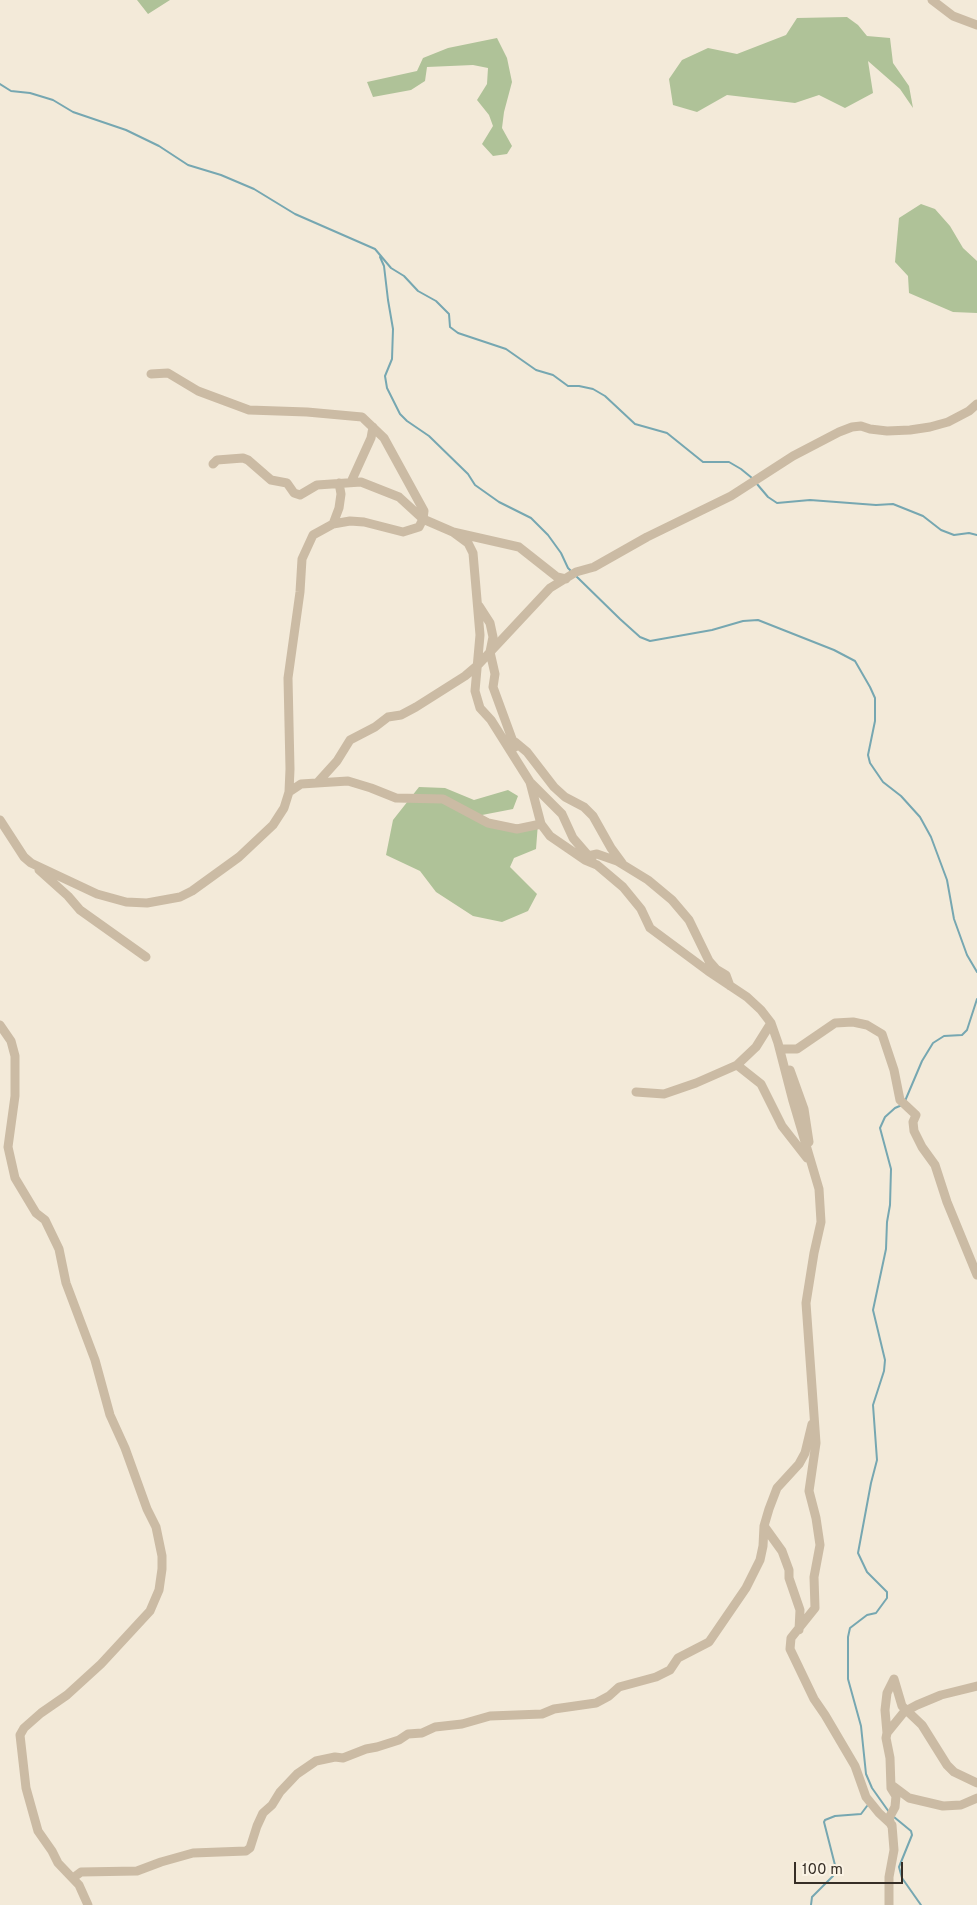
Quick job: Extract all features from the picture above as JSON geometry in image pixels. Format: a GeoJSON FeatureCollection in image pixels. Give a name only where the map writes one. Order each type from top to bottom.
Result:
{"type":"FeatureCollection","features":[{"type":"Feature","properties":{"kind":"street"},"geometry":{"type":"LineString","coordinates":[[932,0],[953,16],[977,25]]}},
{"type":"Feature","properties":{"kind":"street"},"geometry":{"type":"LineString","coordinates":[[31,863],[97,894],[126,902],[147,903],[180,897],[192,891],[239,857],[273,825],[284,808],[288,792],[290,769],[288,678],[300,592],[302,559],[313,535],[332,524],[350,521],[364,522],[403,532],[419,527],[423,519],[424,511],[384,438],[362,418],[307,412],[249,410],[198,391],[168,373],[151,374]]}},
{"type":"Feature","properties":{"kind":"street"},"geometry":{"type":"LineString","coordinates":[[318,782],[337,761],[350,740],[375,728],[388,717],[401,715],[416,707],[478,665],[550,588],[571,576],[594,567],[647,537],[731,496],[793,456],[839,432],[861,426],[887,431],[930,427],[955,418],[969,411],[977,404]]}},
{"type":"Feature","properties":{"kind":"street"},"geometry":{"type":"LineString","coordinates":[[351,482],[371,438],[373,428]]}},
{"type":"Feature","properties":{"kind":"street"},"geometry":{"type":"LineString","coordinates":[[212,464],[217,460],[243,458],[248,460],[271,480],[287,483],[294,493],[300,495],[317,486],[362,482],[399,497],[423,519],[453,532],[519,547],[557,577],[571,576]]}},
{"type":"Feature","properties":{"kind":"street"},"geometry":{"type":"LineString","coordinates":[[332,524],[339,508],[342,494],[339,483]]}},
{"type":"Feature","properties":{"kind":"street"},"geometry":{"type":"LineString","coordinates":[[453,532],[468,543],[473,553],[480,635],[475,691],[480,708],[491,720],[530,782],[562,814],[573,838],[597,865],[623,887],[641,909],[650,928],[761,1010],[770,1024],[779,1046],[819,1189],[821,1222],[806,1303],[816,1443],[809,1491],[820,1545],[814,1577],[815,1608],[791,1638],[790,1649],[810,1690],[855,1766],[866,1797],[892,1825]]}},
{"type":"Feature","properties":{"kind":"street"},"geometry":{"type":"LineString","coordinates":[[477,604],[490,622],[493,638],[490,652],[495,674],[493,687],[515,742],[516,759]]}},
{"type":"Feature","properties":{"kind":"street"},"geometry":{"type":"LineString","coordinates":[[515,742],[527,752],[554,787],[566,797],[584,807],[624,864]]}},
{"type":"Feature","properties":{"kind":"street"},"geometry":{"type":"LineString","coordinates":[[288,792],[301,784],[348,781],[396,798],[443,799],[488,823],[517,829],[542,824]]}},
{"type":"Feature","properties":{"kind":"street"},"geometry":{"type":"LineString","coordinates":[[530,782],[542,824],[550,836],[585,860],[597,865]]}},
{"type":"Feature","properties":{"kind":"street"},"geometry":{"type":"LineString","coordinates":[[0,820],[24,857],[68,896],[80,910],[146,957]]}},
{"type":"Feature","properties":{"kind":"street"},"geometry":{"type":"LineString","coordinates":[[588,856],[597,854],[624,864],[648,880],[672,900],[681,910],[696,934],[709,961],[716,969],[726,974],[730,986]]}},
{"type":"Feature","properties":{"kind":"street"},"geometry":{"type":"LineString","coordinates":[[779,1046],[797,1049],[835,1023],[854,1022],[867,1025],[882,1034],[894,1070],[895,1080],[905,1104],[916,1115],[913,1122],[914,1131],[922,1147],[935,1165],[947,1202],[977,1275]]}},
{"type":"Feature","properties":{"kind":"street"},"geometry":{"type":"LineString","coordinates":[[636,1092],[664,1094],[696,1083],[737,1065],[756,1047],[770,1024]]}},
{"type":"Feature","properties":{"kind":"street"},"geometry":{"type":"LineString","coordinates":[[0,1025],[11,1041],[15,1056],[14,1103],[8,1147],[15,1178],[36,1213],[45,1220],[59,1249],[66,1283],[95,1360],[110,1415],[126,1448],[147,1509],[156,1527],[162,1556],[159,1590],[150,1611],[101,1664],[67,1695],[41,1713],[24,1728],[20,1735],[26,1788],[38,1831],[58,1863],[78,1885],[88,1905]]}},
{"type":"Feature","properties":{"kind":"street"},"geometry":{"type":"LineString","coordinates":[[737,1065],[761,1084],[782,1126],[810,1161]]}},
{"type":"Feature","properties":{"kind":"street"},"geometry":{"type":"LineString","coordinates":[[73,1878],[81,1872],[137,1871],[193,1853],[246,1851],[250,1848],[256,1826],[263,1813],[272,1805],[280,1792],[297,1774],[316,1761],[343,1758],[366,1749],[399,1740],[408,1734],[422,1733],[435,1727],[462,1724],[490,1716],[542,1714],[554,1709],[596,1703],[610,1696],[619,1687],[656,1677],[670,1670],[678,1658],[709,1642],[746,1588],[760,1560],[764,1526],[777,1488],[800,1464],[814,1419]]}},
{"type":"Feature","properties":{"kind":"street"},"geometry":{"type":"LineString","coordinates":[[764,1526],[782,1551],[790,1570],[789,1578],[800,1610],[799,1630]]}},
{"type":"Feature","properties":{"kind":"street"},"geometry":{"type":"LineString","coordinates":[[890,1905],[889,1877],[894,1850],[892,1825],[889,1818],[895,1807],[896,1796],[891,1788],[885,1710],[887,1693],[894,1679],[898,1698],[906,1711],[922,1724],[954,1772],[977,1783]]}},
{"type":"Feature","properties":{"kind":"street"},"geometry":{"type":"LineString","coordinates":[[887,1733],[906,1711],[941,1695],[977,1686]]}},
{"type":"Feature","properties":{"kind":"street"},"geometry":{"type":"LineString","coordinates":[[891,1784],[909,1798],[943,1806],[962,1805],[977,1798]]}},
{"type":"Feature","properties":{"kind":"green space"},"geometry":{"type":"Polygon","coordinates":[[[137,0],[170,0],[148,14],[137,0]]]}},
{"type":"Feature","properties":{"kind":"green space"},"geometry":{"type":"Polygon","coordinates":[[[847,17],[858,25],[867,36],[890,38],[893,63],[909,86],[913,108],[900,89],[868,61],[873,93],[845,108],[819,95],[795,103],[727,95],[697,112],[673,105],[669,79],[682,60],[708,48],[737,54],[786,35],[797,18],[847,17]]]}},
{"type":"Feature","properties":{"kind":"green space"},"geometry":{"type":"Polygon","coordinates":[[[497,38],[507,58],[512,82],[502,128],[512,146],[507,154],[493,156],[482,144],[493,126],[489,115],[477,100],[487,84],[488,68],[473,65],[427,67],[425,81],[411,90],[373,97],[367,82],[417,71],[423,58],[448,48],[497,38]]]}},
{"type":"Feature","properties":{"kind":"green space"},"geometry":{"type":"Polygon","coordinates":[[[921,204],[935,209],[950,226],[963,248],[977,261],[977,313],[953,312],[909,293],[908,276],[895,262],[899,218],[921,204]]]}},
{"type":"Feature","properties":{"kind":"green space"},"geometry":{"type":"Polygon","coordinates":[[[419,787],[445,788],[474,800],[508,790],[518,796],[513,809],[482,815],[491,820],[511,825],[538,823],[536,849],[514,858],[510,867],[537,894],[528,911],[502,922],[473,916],[436,892],[420,871],[386,855],[393,820],[419,787]]]}},
{"type":"Feature","properties":{"kind":"waterway"},"geometry":{"type":"LineString","coordinates":[[0,84],[11,91],[30,93],[53,100],[73,112],[126,130],[159,146],[188,165],[221,175],[254,189],[295,214],[375,249],[391,268],[404,276],[418,291],[436,301],[449,314],[450,327],[458,333],[506,349],[536,370],[553,375],[568,386],[593,389],[605,396],[635,424],[667,433],[703,462],[729,462],[752,478]]}},
{"type":"Feature","properties":{"kind":"waterway"},"geometry":{"type":"LineString","coordinates":[[380,257],[384,266],[393,329],[392,359],[385,376],[387,388],[400,414],[429,436],[468,474],[475,485],[499,502],[531,518],[548,535],[571,571]]}},
{"type":"Feature","properties":{"kind":"waterway"},"geometry":{"type":"LineString","coordinates":[[757,484],[768,497],[777,503],[810,500],[876,505],[893,504],[923,516],[941,530],[954,535],[969,533],[977,535]]}},
{"type":"Feature","properties":{"kind":"waterway"},"geometry":{"type":"LineString","coordinates":[[576,576],[640,637],[650,641],[712,630],[743,621],[758,620],[834,650],[855,661],[875,698],[875,721],[868,755],[870,763],[883,782],[901,796],[920,817],[931,837],[947,880],[954,919],[967,955],[977,972]]}},
{"type":"Feature","properties":{"kind":"waterway"},"geometry":{"type":"LineString","coordinates":[[905,1101],[922,1061],[933,1043],[944,1036],[962,1035],[967,1030],[977,999]]}},
{"type":"Feature","properties":{"kind":"waterway"},"geometry":{"type":"LineString","coordinates":[[889,1812],[872,1788],[866,1774],[861,1726],[848,1679],[848,1637],[850,1628],[867,1615],[876,1613],[887,1598],[887,1592],[867,1572],[858,1553],[877,1460],[873,1405],[884,1371],[885,1360],[873,1310],[886,1249],[890,1205],[891,1169],[880,1128],[885,1117],[895,1108],[902,1105]]}},
{"type":"Feature","properties":{"kind":"waterway"},"geometry":{"type":"LineString","coordinates":[[811,1905],[812,1897],[833,1876],[836,1869],[825,1820],[835,1816],[861,1814],[867,1806]]}},
{"type":"Feature","properties":{"kind":"waterway"},"geometry":{"type":"LineString","coordinates":[[894,1817],[911,1831],[912,1835],[899,1867],[902,1878],[921,1905]]}}]}
